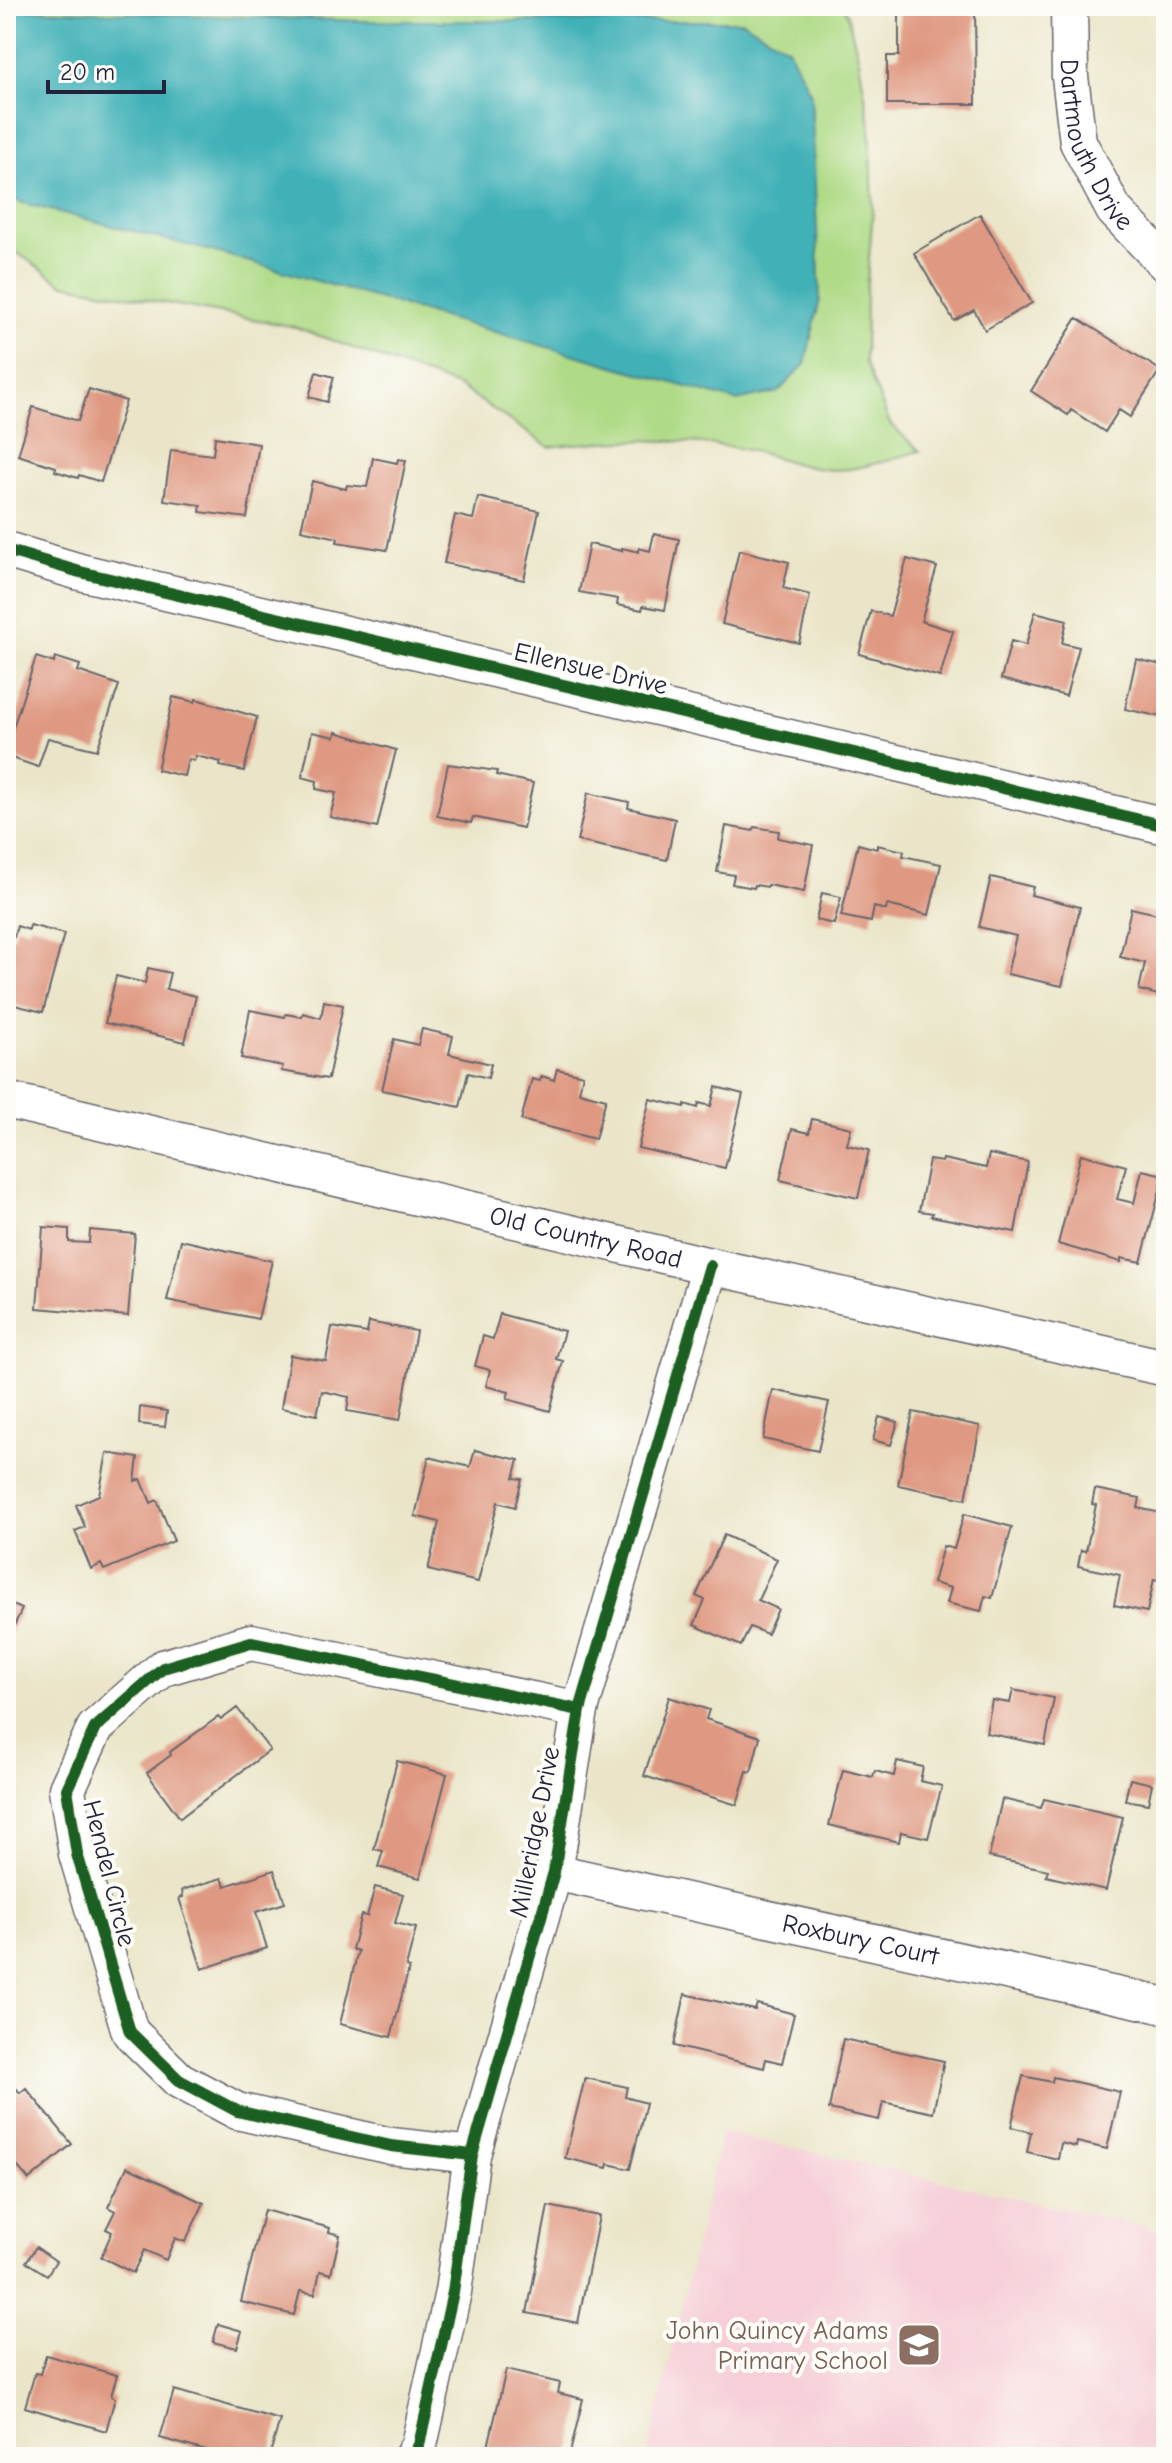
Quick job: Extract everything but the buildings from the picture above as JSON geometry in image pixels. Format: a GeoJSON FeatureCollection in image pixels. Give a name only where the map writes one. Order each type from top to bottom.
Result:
{"type":"FeatureCollection","features":[{"type":"Feature","properties":{"kind":"street","name":"Dartmouth Drive"},"geometry":{"type":"LineString","coordinates":[[1069,6],[1070,77],[1078,142],[1114,210],[1166,264]]}},
{"type":"Feature","properties":{"kind":"street","name":"Ellensue Drive"},"geometry":{"type":"LineString","coordinates":[[6,550],[80,572],[1166,826]]}},
{"type":"Feature","properties":{"kind":"street","name":"Old Country Road"},"geometry":{"type":"LineString","coordinates":[[6,1100],[710,1266],[1166,1368]]}},
{"type":"Feature","properties":{"kind":"street","name":"Milleridge Drive"},"geometry":{"type":"LineString","coordinates":[[412,2457],[419,2445],[453,2292],[472,2155],[554,1872],[580,1710],[710,1266]]}},
{"type":"Feature","properties":{"kind":"street","name":"Hendel Circle"},"geometry":{"type":"LineString","coordinates":[[472,2155],[391,2146],[237,2111],[179,2080],[130,2032],[77,1854],[67,1789],[95,1728],[163,1668],[251,1642],[580,1710]]}},
{"type":"Feature","properties":{"kind":"street","name":"Roxbury Court"},"geometry":{"type":"LineString","coordinates":[[554,1872],[1166,2006]]}},
{"type":"Feature","properties":{"kind":"shaded area","name":"John Quincy Adams Primary School"},"geometry":{"type":"Polygon","coordinates":[[[722,2132],[1166,2232],[1166,2457],[647,2457],[722,2132]]]}},
{"type":"Feature","properties":{"kind":"green space"},"geometry":{"type":"Polygon","coordinates":[[[6,6],[841,6],[847,14],[858,55],[870,125],[873,209],[866,295],[865,363],[890,424],[920,451],[867,466],[836,470],[701,443],[625,441],[549,447],[460,387],[295,327],[63,284],[6,245],[6,6]]]}},
{"type":"Feature","properties":{"kind":"water"},"geometry":{"type":"Polygon","coordinates":[[[6,9],[368,21],[742,21],[788,48],[811,94],[820,299],[805,364],[778,392],[736,401],[219,253],[19,202],[6,193],[6,9]]]}},
{"type":"Feature","properties":{"kind":"cycle path"},"geometry":{"type":"LineString","coordinates":[[6,550],[80,572],[1166,826]]}},
{"type":"Feature","properties":{"kind":"cycle path"},"geometry":{"type":"LineString","coordinates":[[412,2457],[419,2445],[453,2292],[472,2155],[554,1872],[580,1710],[710,1266]]}},
{"type":"Feature","properties":{"kind":"cycle path"},"geometry":{"type":"LineString","coordinates":[[472,2155],[391,2146],[237,2111],[179,2080],[130,2032],[77,1854],[67,1789],[95,1728],[163,1668],[251,1642],[580,1710]]}},
{"type":"Feature","properties":{"kind":"place","name":"John Quincy Adams Primary School"},"geometry":{"type":"Point","coordinates":[919,2345]}}]}
